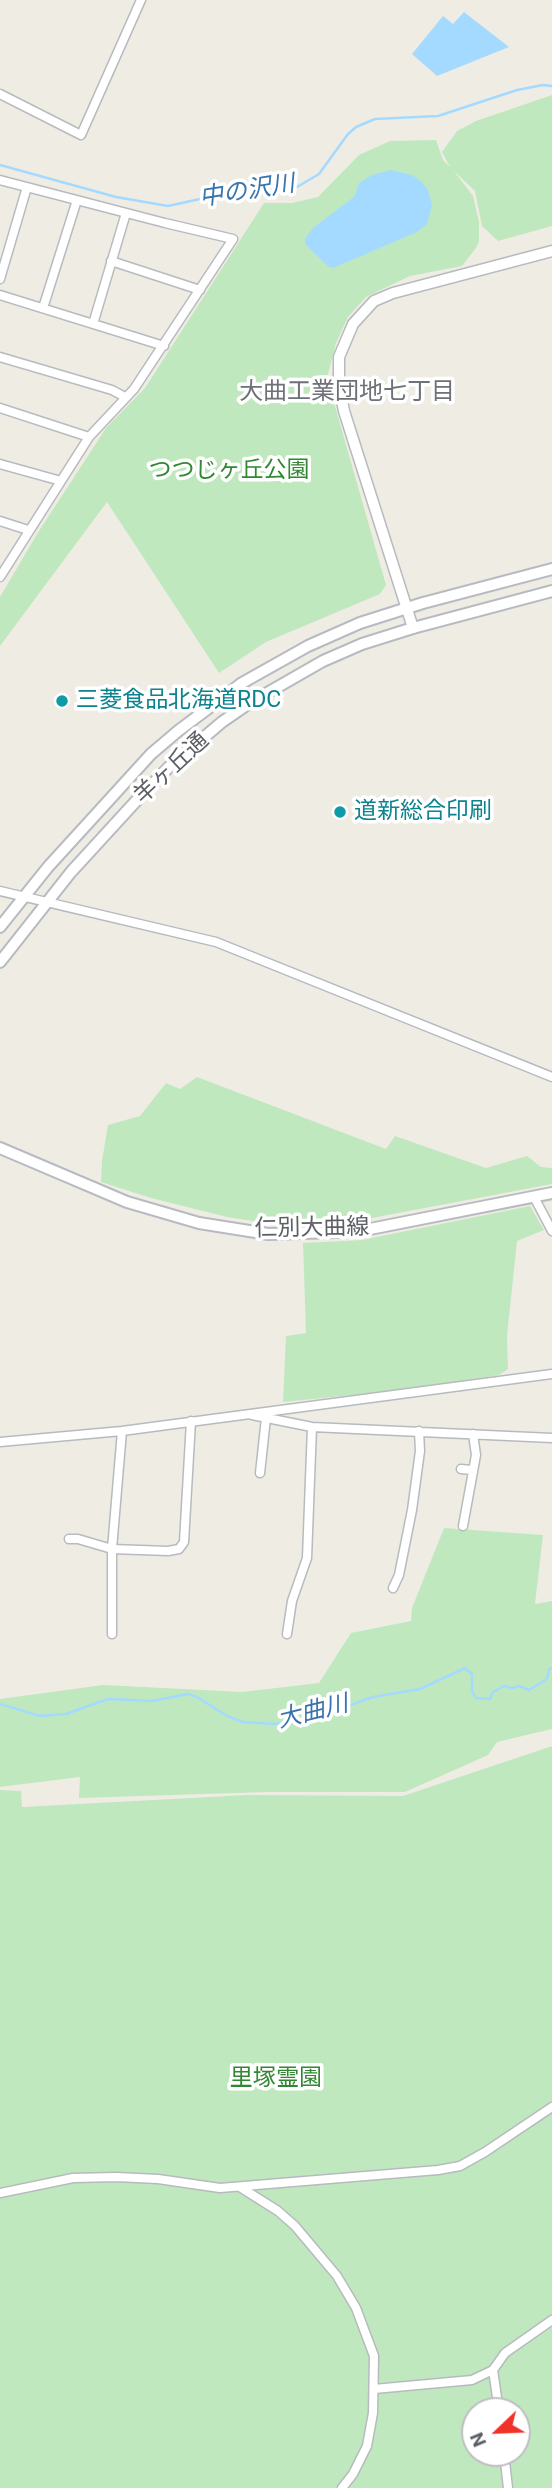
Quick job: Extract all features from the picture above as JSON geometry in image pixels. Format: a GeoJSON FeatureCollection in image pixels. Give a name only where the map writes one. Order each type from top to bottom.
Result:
{"type":"FeatureCollection","features":[{"type":"Feature","properties":{"kind":"main road","name":"羊ヶ丘通"},"geometry":{"type":"LineString","coordinates":[[0,927],[120,785],[178,731],[242,683],[283,659],[360,623],[552,569]]}},
{"type":"Feature","properties":{"kind":"main road","name":"羊ヶ丘通"},"geometry":{"type":"LineString","coordinates":[[0,962],[71,872],[137,800],[169,767],[222,722],[248,704],[323,661],[362,644],[552,591]]}},
{"type":"Feature","properties":{"kind":"main road","name":"仁別大曲線"},"geometry":{"type":"LineString","coordinates":[[0,1148],[127,1202],[199,1223],[268,1234],[337,1233],[370,1229],[552,1193]]}},
{"type":"Feature","properties":{"kind":"street"},"geometry":{"type":"LineString","coordinates":[[0,94],[81,135],[141,0]]}},
{"type":"Feature","properties":{"kind":"street"},"geometry":{"type":"LineString","coordinates":[[0,180],[233,239],[134,389],[89,437],[1,574]]}},
{"type":"Feature","properties":{"kind":"street"},"geometry":{"type":"LineString","coordinates":[[0,279],[27,187]]}},
{"type":"Feature","properties":{"kind":"street"},"geometry":{"type":"LineString","coordinates":[[43,307],[77,200]]}},
{"type":"Feature","properties":{"kind":"street"},"geometry":{"type":"LineString","coordinates":[[93,324],[126,213]]}},
{"type":"Feature","properties":{"kind":"street"},"geometry":{"type":"LineString","coordinates":[[412,628],[344,411],[339,386],[339,357],[353,324],[374,301],[393,293],[552,251]]}},
{"type":"Feature","properties":{"kind":"street"},"geometry":{"type":"LineString","coordinates":[[111,261],[200,289]]}},
{"type":"Feature","properties":{"kind":"street"},"geometry":{"type":"LineString","coordinates":[[0,295],[164,346]]}},
{"type":"Feature","properties":{"kind":"street"},"geometry":{"type":"LineString","coordinates":[[0,357],[112,390],[125,397]]}},
{"type":"Feature","properties":{"kind":"street"},"geometry":{"type":"LineString","coordinates":[[0,408],[89,437]]}},
{"type":"Feature","properties":{"kind":"street"},"geometry":{"type":"LineString","coordinates":[[0,464],[61,481]]}},
{"type":"Feature","properties":{"kind":"street"},"geometry":{"type":"LineString","coordinates":[[0,520],[29,530]]}},
{"type":"Feature","properties":{"kind":"street"},"geometry":{"type":"LineString","coordinates":[[0,891],[216,942],[552,1077]]}},
{"type":"Feature","properties":{"kind":"street"},"geometry":{"type":"LineString","coordinates":[[534,1197],[552,1231]]}},
{"type":"Feature","properties":{"kind":"street"},"geometry":{"type":"LineString","coordinates":[[0,1442],[122,1431],[552,1374]]}},
{"type":"Feature","properties":{"kind":"street"},"geometry":{"type":"LineString","coordinates":[[243,1413],[312,1427],[552,1438]]}},
{"type":"Feature","properties":{"kind":"street"},"geometry":{"type":"LineString","coordinates":[[260,1473],[266,1418]]}},
{"type":"Feature","properties":{"kind":"street"},"geometry":{"type":"LineString","coordinates":[[69,1539],[111,1549],[168,1552],[179,1549],[184,1542],[191,1421]]}},
{"type":"Feature","properties":{"kind":"street"},"geometry":{"type":"LineString","coordinates":[[287,1634],[292,1601],[307,1558],[312,1427]]}},
{"type":"Feature","properties":{"kind":"street"},"geometry":{"type":"LineString","coordinates":[[112,1633],[111,1549],[122,1431]]}},
{"type":"Feature","properties":{"kind":"street"},"geometry":{"type":"LineString","coordinates":[[393,1588],[399,1575],[412,1510],[419,1458],[419,1431]]}},
{"type":"Feature","properties":{"kind":"street"},"geometry":{"type":"LineString","coordinates":[[463,1526],[470,1498],[476,1446],[473,1434]]}},
{"type":"Feature","properties":{"kind":"street"},"geometry":{"type":"LineString","coordinates":[[461,1469],[472,1470]]}},
{"type":"Feature","properties":{"kind":"street"},"geometry":{"type":"LineString","coordinates":[[0,2193],[73,2178],[158,2179],[220,2188],[438,2170],[460,2166],[552,2107]]}},
{"type":"Feature","properties":{"kind":"street"},"geometry":{"type":"LineString","coordinates":[[240,2187],[278,2211],[295,2226],[337,2276],[356,2308],[374,2356],[373,2413],[367,2446],[353,2474],[342,2488]]}},
{"type":"Feature","properties":{"kind":"street"},"geometry":{"type":"LineString","coordinates":[[374,2389],[472,2380],[493,2370],[505,2353],[552,2320]]}},
{"type":"Feature","properties":{"kind":"street"},"geometry":{"type":"LineString","coordinates":[[493,2370],[497,2397]]}},
{"type":"Feature","properties":{"kind":"street"},"geometry":{"type":"LineString","coordinates":[[506,2467],[508,2488]]}},
{"type":"Feature","properties":{"kind":"green space","name":"つつじヶ丘公園"},"geometry":{"type":"Polygon","coordinates":[[[552,95],[552,226],[498,241],[482,226],[475,191],[454,171],[473,196],[479,222],[479,241],[476,248],[462,266],[410,276],[366,297],[348,317],[336,343],[327,378],[386,585],[380,594],[266,642],[219,673],[107,502],[0,646],[0,597],[37,534],[106,428],[145,388],[264,203],[292,203],[318,197],[359,155],[390,141],[436,140],[443,160],[450,167],[442,152],[457,131],[476,121],[552,95]]]}},
{"type":"Feature","properties":{"kind":"green space"},"geometry":{"type":"Polygon","coordinates":[[[197,1077],[386,1149],[395,1136],[486,1168],[527,1156],[541,1167],[552,1168],[552,1184],[335,1225],[273,1224],[227,1217],[101,1182],[108,1125],[140,1116],[166,1083],[180,1089],[197,1077]]]}},
{"type":"Feature","properties":{"kind":"green space"},"geometry":{"type":"Polygon","coordinates":[[[530,1206],[544,1230],[517,1241],[507,1336],[508,1369],[499,1375],[412,1389],[283,1402],[286,1336],[306,1333],[303,1243],[362,1240],[530,1206]]]}},
{"type":"Feature","properties":{"kind":"green space"},"geometry":{"type":"Polygon","coordinates":[[[444,1528],[543,1535],[535,1604],[552,1601],[552,1729],[497,1742],[488,1755],[405,1792],[268,1792],[79,1798],[80,1777],[0,1787],[0,1699],[103,1685],[242,1692],[319,1683],[351,1633],[411,1621],[412,1608],[444,1528]]]}},
{"type":"Feature","properties":{"kind":"green space","name":"里塚霊園"},"geometry":{"type":"Polygon","coordinates":[[[552,1746],[552,2488],[0,2488],[0,1790],[21,1791],[22,1807],[247,1795],[403,1796],[552,1746]]]}},
{"type":"Feature","properties":{"kind":"water"},"geometry":{"type":"Polygon","coordinates":[[[464,12],[509,47],[437,76],[412,54],[443,16],[453,24],[464,12]]]}},
{"type":"Feature","properties":{"kind":"water"},"geometry":{"type":"Polygon","coordinates":[[[391,170],[412,175],[428,190],[432,205],[427,224],[417,232],[333,268],[328,266],[305,244],[305,239],[313,228],[355,196],[359,183],[372,175],[391,170]]]}},
{"type":"Feature","properties":{"kind":"waterway","name":"中の沢川"},"geometry":{"type":"LineString","coordinates":[[0,165],[116,197],[168,206],[223,194],[259,194],[297,187],[319,174],[348,134],[356,127],[375,119],[438,116],[517,90],[552,86]]}},
{"type":"Feature","properties":{"kind":"waterway","name":"大曲川"},"geometry":{"type":"LineString","coordinates":[[0,1704],[40,1716],[66,1714],[108,1699],[152,1701],[188,1694],[243,1722],[276,1724],[311,1719],[373,1697],[420,1689],[465,1668],[472,1674],[472,1691],[476,1698],[490,1699],[493,1692],[504,1686],[519,1686],[529,1690],[547,1679],[549,1669],[552,1668]]}},
{"type":"Feature","properties":{"kind":"place","name":"三菱食品北海道RDC"},"geometry":{"type":"Point","coordinates":[62,701]}},
{"type":"Feature","properties":{"kind":"place","name":"道新総合印刷"},"geometry":{"type":"Point","coordinates":[340,812]}},
{"type":"Feature","properties":{"kind":"district","name":"大曲工業団地七丁目"},"geometry":{"type":"Point","coordinates":[347,393]}}]}
